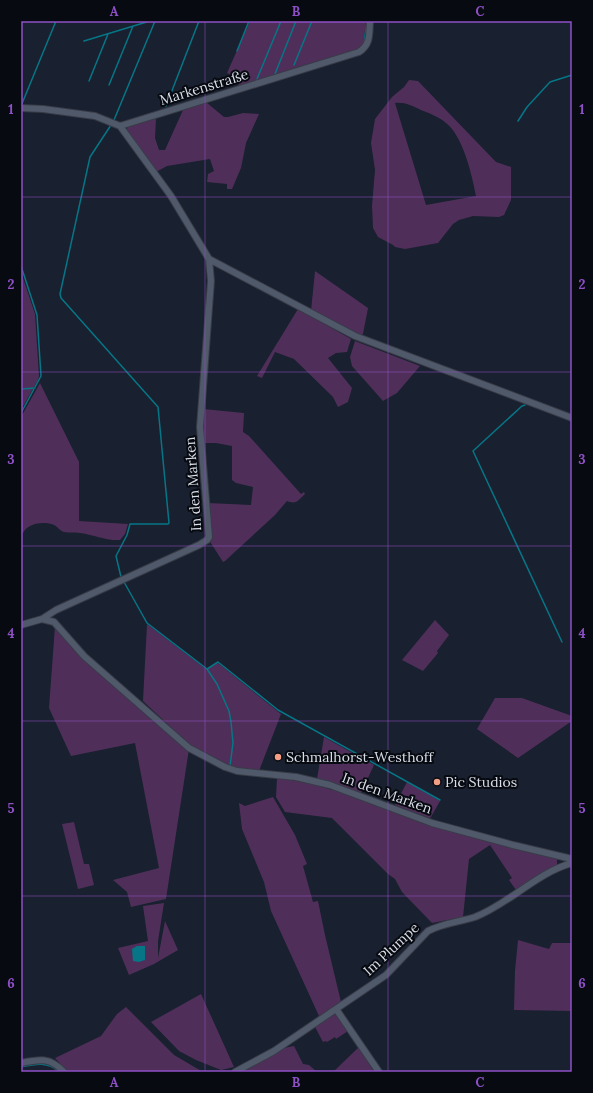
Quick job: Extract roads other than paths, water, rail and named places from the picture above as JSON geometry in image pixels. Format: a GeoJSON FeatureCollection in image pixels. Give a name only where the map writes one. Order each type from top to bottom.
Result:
{"type":"FeatureCollection","features":[{"type":"Feature","properties":{"kind":"street","name":"Markenstraße"},"geometry":{"type":"LineString","coordinates":[[120,126],[359,52],[366,48],[369,38],[370,21]]}},
{"type":"Feature","properties":{"kind":"street"},"geometry":{"type":"LineString","coordinates":[[21,108],[43,109],[95,116],[120,126]]}},
{"type":"Feature","properties":{"kind":"street","name":"In den Marken"},"geometry":{"type":"LineString","coordinates":[[42,619],[56,610],[199,545],[209,537],[200,427],[211,281],[210,259],[171,196],[120,126]]}},
{"type":"Feature","properties":{"kind":"street"},"geometry":{"type":"LineString","coordinates":[[210,259],[355,336],[572,418]]}},
{"type":"Feature","properties":{"kind":"street"},"geometry":{"type":"LineString","coordinates":[[21,625],[42,619],[54,622],[56,610]]}},
{"type":"Feature","properties":{"kind":"street","name":"In den Marken"},"geometry":{"type":"LineString","coordinates":[[54,622],[84,656],[189,748],[225,767],[237,771],[296,777],[330,785],[432,823],[572,859]]}},
{"type":"Feature","properties":{"kind":"street"},"geometry":{"type":"LineString","coordinates":[[564,857],[564,865]]}},
{"type":"Feature","properties":{"kind":"street","name":"Im Plumpe"},"geometry":{"type":"LineString","coordinates":[[235,1072],[274,1051],[386,975],[428,931],[442,924],[475,916],[495,907],[548,873],[564,865],[572,863]]}},
{"type":"Feature","properties":{"kind":"street"},"geometry":{"type":"LineString","coordinates":[[336,1009],[379,1072]]}},
{"type":"Feature","properties":{"kind":"street"},"geometry":{"type":"LineString","coordinates":[[21,1063],[42,1059],[58,1065],[64,1072]]}},
{"type":"Feature","properties":{"kind":"water"},"geometry":{"type":"Polygon","coordinates":[[[137,946],[145,946],[145,960],[139,962],[133,961],[132,949],[137,946]]]}},
{"type":"Feature","properties":{"kind":"waterway"},"geometry":{"type":"LineString","coordinates":[[21,106],[56,21]]}},
{"type":"Feature","properties":{"kind":"waterway"},"geometry":{"type":"LineString","coordinates":[[84,41],[150,21]]}},
{"type":"Feature","properties":{"kind":"waterway"},"geometry":{"type":"LineString","coordinates":[[114,120],[155,21]]}},
{"type":"Feature","properties":{"kind":"waterway"},"geometry":{"type":"LineString","coordinates":[[166,106],[199,21]]}},
{"type":"Feature","properties":{"kind":"waterway"},"geometry":{"type":"LineString","coordinates":[[237,51],[249,21]]}},
{"type":"Feature","properties":{"kind":"waterway"},"geometry":{"type":"LineString","coordinates":[[257,79],[281,21]]}},
{"type":"Feature","properties":{"kind":"waterway"},"geometry":{"type":"LineString","coordinates":[[275,74],[296,21]]}},
{"type":"Feature","properties":{"kind":"waterway"},"geometry":{"type":"LineString","coordinates":[[294,65],[312,21]]}},
{"type":"Feature","properties":{"kind":"waterway"},"geometry":{"type":"LineString","coordinates":[[364,43],[367,21]]}},
{"type":"Feature","properties":{"kind":"waterway"},"geometry":{"type":"LineString","coordinates":[[109,85],[133,26]]}},
{"type":"Feature","properties":{"kind":"waterway"},"geometry":{"type":"LineString","coordinates":[[89,81],[108,34]]}},
{"type":"Feature","properties":{"kind":"waterway"},"geometry":{"type":"LineString","coordinates":[[518,121],[527,107],[550,82],[572,75]]}},
{"type":"Feature","properties":{"kind":"waterway"},"geometry":{"type":"LineString","coordinates":[[111,125],[90,157],[60,294],[61,298],[158,407],[169,523],[130,524],[127,535],[116,556],[121,577]]}},
{"type":"Feature","properties":{"kind":"waterway"},"geometry":{"type":"LineString","coordinates":[[21,266],[37,315],[41,376],[21,413]]}},
{"type":"Feature","properties":{"kind":"waterway"},"geometry":{"type":"LineString","coordinates":[[21,389],[35,388]]}},
{"type":"Feature","properties":{"kind":"waterway"},"geometry":{"type":"LineString","coordinates":[[525,405],[522,406],[473,451],[562,642]]}},
{"type":"Feature","properties":{"kind":"waterway"},"geometry":{"type":"LineString","coordinates":[[124,582],[147,623],[207,669],[217,684],[229,711],[231,722],[233,743],[230,766]]}},
{"type":"Feature","properties":{"kind":"waterway"},"geometry":{"type":"LineString","coordinates":[[207,669],[218,662],[278,710],[440,800]]}},
{"type":"Feature","properties":{"kind":"waterway"},"geometry":{"type":"LineString","coordinates":[[21,1067],[41,1064],[50,1066],[59,1072]]}},
{"type":"Feature","properties":{"kind":"place","name":"Schmalhorst-Westhoff"},"geometry":{"type":"Point","coordinates":[278,757]}},
{"type":"Feature","properties":{"kind":"place","name":"Pic Studios"},"geometry":{"type":"Point","coordinates":[437,782]}}]}
